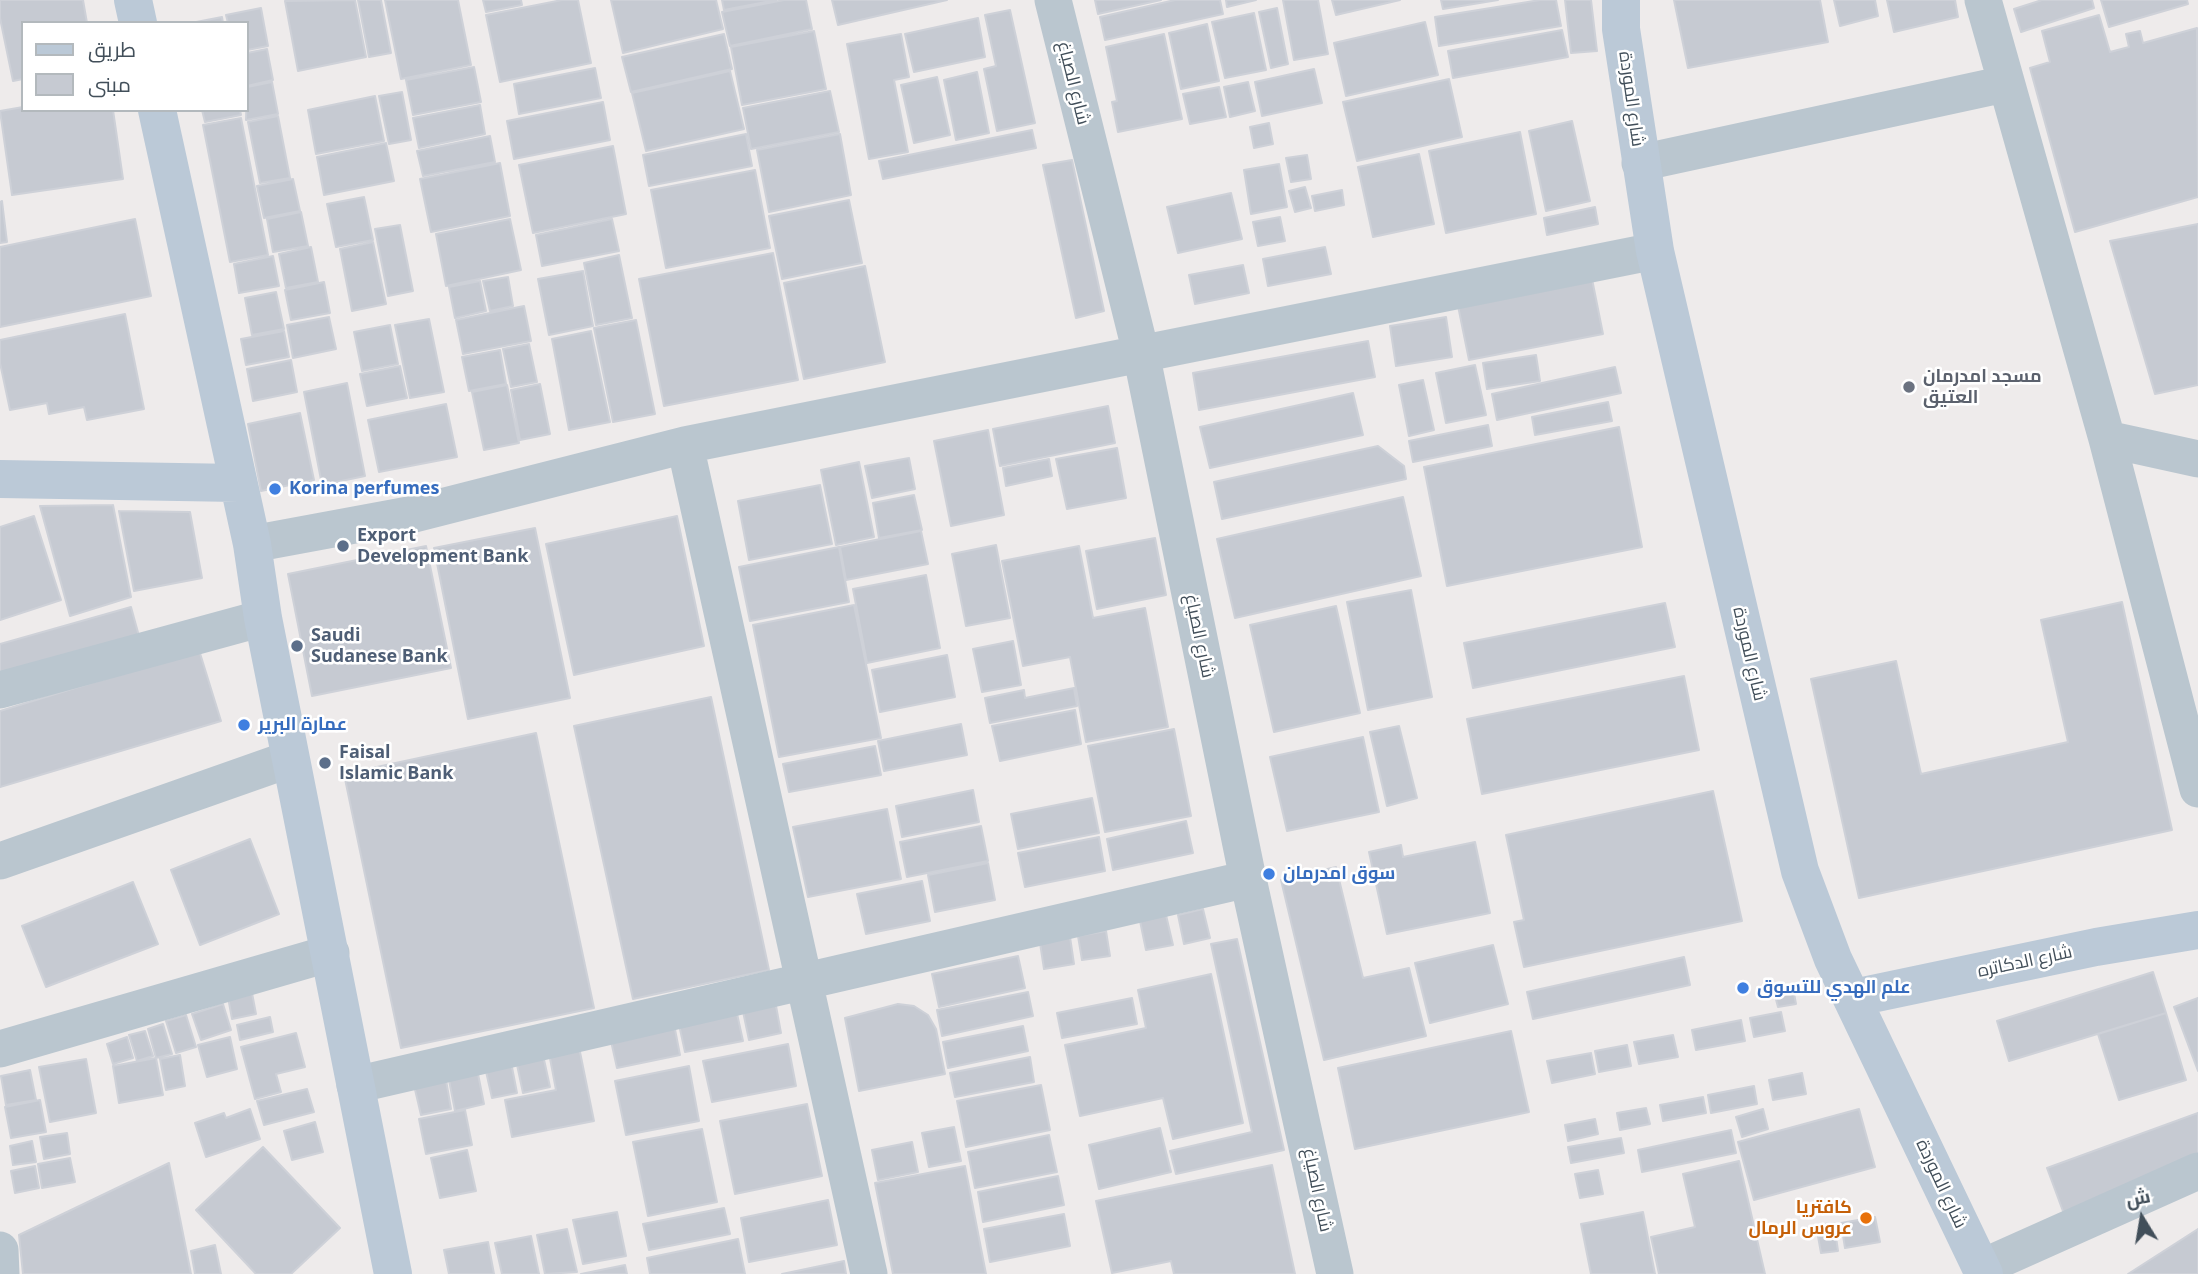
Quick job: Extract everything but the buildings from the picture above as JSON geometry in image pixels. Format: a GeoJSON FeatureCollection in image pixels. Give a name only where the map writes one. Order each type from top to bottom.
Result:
{"type":"FeatureCollection","features":[{"type":"Feature","properties":{"kind":"street"},"geometry":{"type":"LineString","coordinates":[[132,0],[137,21]]}},
{"type":"Feature","properties":{"kind":"street","name":"شارع الصياغ"},"geometry":{"type":"LineString","coordinates":[[1053,0],[1141,353],[1248,879],[1335,1274]]}},
{"type":"Feature","properties":{"kind":"street","name":"شارع الموردة"},"geometry":{"type":"LineString","coordinates":[[1620,0],[1621,29],[1655,251],[1800,871],[1818,923],[1982,1271]]}},
{"type":"Feature","properties":{"kind":"street"},"geometry":{"type":"LineString","coordinates":[[1983,0],[2107,439],[2198,789]]}},
{"type":"Feature","properties":{"kind":"street"},"geometry":{"type":"LineString","coordinates":[[1640,163],[2005,84]]}},
{"type":"Feature","properties":{"kind":"street"},"geometry":{"type":"LineString","coordinates":[[157,112],[252,544],[290,759],[331,953],[393,1274]]}},
{"type":"Feature","properties":{"kind":"street"},"geometry":{"type":"LineString","coordinates":[[252,544],[414,514],[685,445],[1655,251]]}},
{"type":"Feature","properties":{"kind":"street"},"geometry":{"type":"LineString","coordinates":[[2107,439],[2198,459]]}},
{"type":"Feature","properties":{"kind":"street"},"geometry":{"type":"LineString","coordinates":[[685,445],[802,983],[869,1274]]}},
{"type":"Feature","properties":{"kind":"street"},"geometry":{"type":"LineString","coordinates":[[0,479],[237,483]]}},
{"type":"Feature","properties":{"kind":"street"},"geometry":{"type":"LineString","coordinates":[[0,690],[263,618]]}},
{"type":"Feature","properties":{"kind":"street"},"geometry":{"type":"LineString","coordinates":[[0,862],[290,759]]}},
{"type":"Feature","properties":{"kind":"street"},"geometry":{"type":"LineString","coordinates":[[355,1086],[1248,879]]}},
{"type":"Feature","properties":{"kind":"street","name":"شارع الدكاتره"},"geometry":{"type":"LineString","coordinates":[[1853,998],[2096,947],[2198,930]]}},
{"type":"Feature","properties":{"kind":"street"},"geometry":{"type":"LineString","coordinates":[[0,1049],[331,953]]}},
{"type":"Feature","properties":{"kind":"street"},"geometry":{"type":"LineString","coordinates":[[1982,1271],[2198,1171]]}},
{"type":"Feature","properties":{"kind":"street"},"geometry":{"type":"LineString","coordinates":[[0,1250],[1,1274]]}},
{"type":"Feature","properties":{"kind":"place","name":"مسجد امدرمان العتيق"},"geometry":{"type":"Point","coordinates":[1909,387]}},
{"type":"Feature","properties":{"kind":"place","name":"Korina perfumes"},"geometry":{"type":"Point","coordinates":[275,489]}},
{"type":"Feature","properties":{"kind":"place","name":"Export Development Bank"},"geometry":{"type":"Point","coordinates":[343,546]}},
{"type":"Feature","properties":{"kind":"place","name":"Saudi Sudanese Bank"},"geometry":{"type":"Point","coordinates":[297,646]}},
{"type":"Feature","properties":{"kind":"place","name":"عمارة البرير"},"geometry":{"type":"Point","coordinates":[244,725]}},
{"type":"Feature","properties":{"kind":"place","name":"Faisal Islamic Bank"},"geometry":{"type":"Point","coordinates":[325,763]}},
{"type":"Feature","properties":{"kind":"place","name":"سوق امدرمان"},"geometry":{"type":"Point","coordinates":[1269,874]}},
{"type":"Feature","properties":{"kind":"place","name":"علم الهدي للتسوق"},"geometry":{"type":"Point","coordinates":[1743,988]}},
{"type":"Feature","properties":{"kind":"place","name":"كافتريا عروس الرمال"},"geometry":{"type":"Point","coordinates":[1866,1218]}}]}
